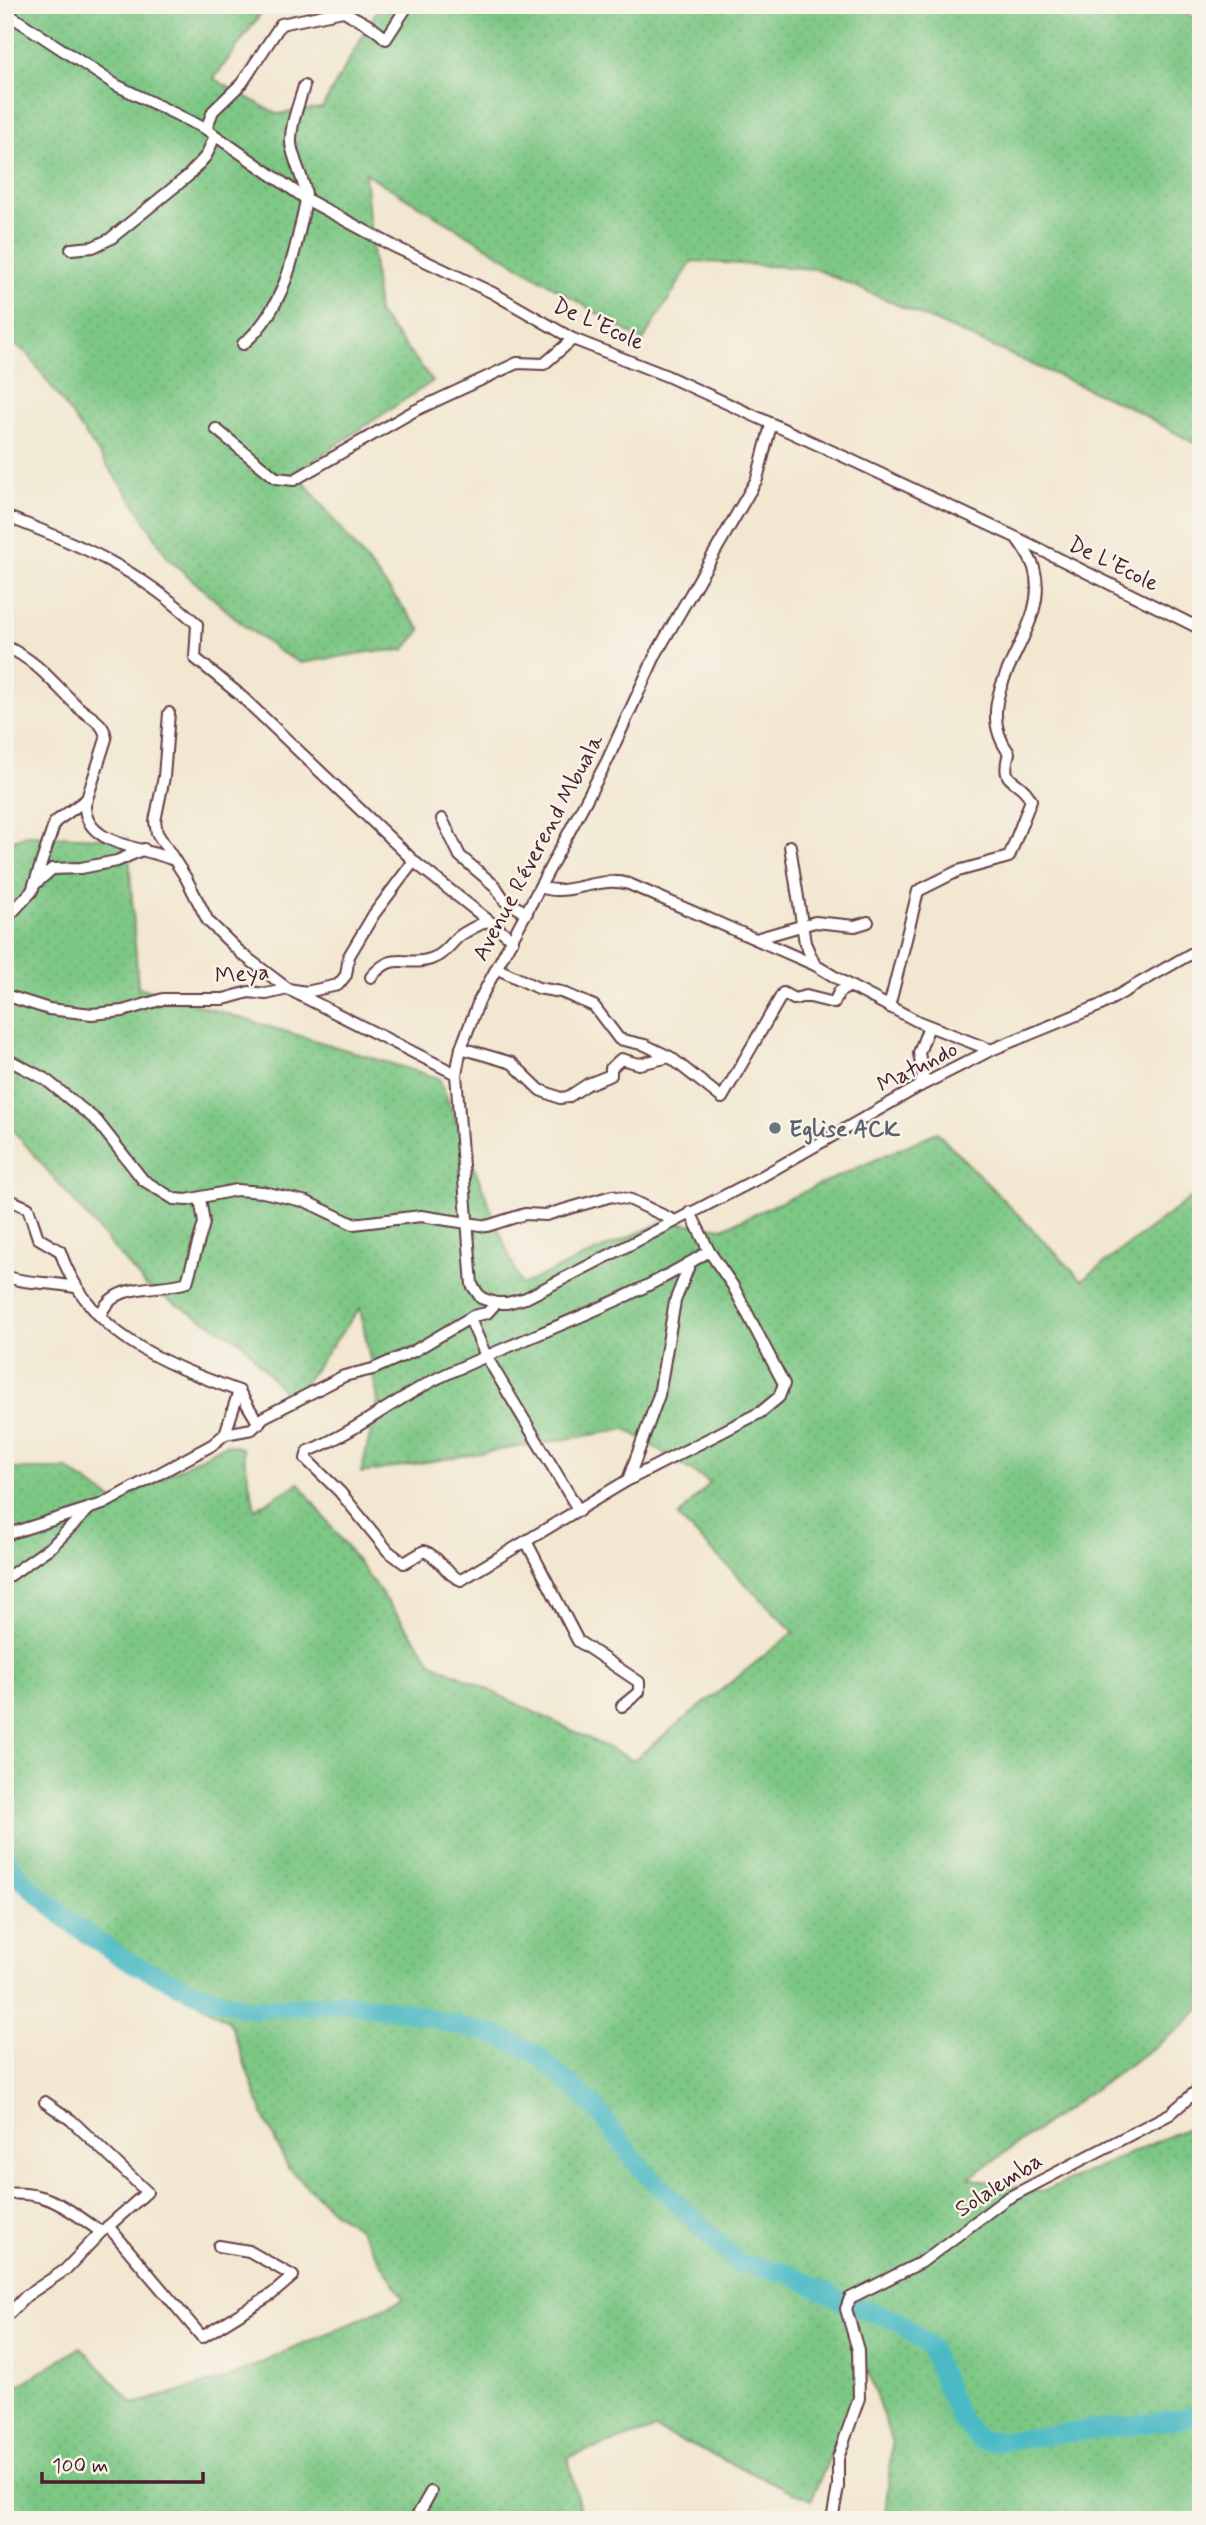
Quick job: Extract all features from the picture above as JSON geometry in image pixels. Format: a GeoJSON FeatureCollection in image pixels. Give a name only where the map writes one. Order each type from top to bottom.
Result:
{"type":"FeatureCollection","features":[{"type":"Feature","properties":{"kind":"street"},"geometry":{"type":"LineString","coordinates":[[71,249],[93,247],[110,239],[188,176],[206,156],[213,111],[220,100],[243,83],[281,24],[339,8],[355,20],[370,23],[386,39],[408,5]]}},
{"type":"Feature","properties":{"kind":"street","name":"De L'Ecole"},"geometry":{"type":"LineString","coordinates":[[5,12],[116,85],[211,133],[306,199],[396,247],[493,293],[573,339],[667,376],[1016,537],[1201,629]]}},
{"type":"Feature","properties":{"kind":"street"},"geometry":{"type":"LineString","coordinates":[[243,344],[259,327],[284,285],[306,199],[291,141],[304,86]]}},
{"type":"Feature","properties":{"kind":"street"},"geometry":{"type":"LineString","coordinates":[[216,429],[276,478],[294,480],[414,411],[517,363],[544,364],[573,339]]}},
{"type":"Feature","properties":{"kind":"street","name":"Avenue Réverend Mbuala"},"geometry":{"type":"LineString","coordinates":[[471,1317],[474,1292],[466,1223],[456,1074],[461,1048],[473,1013],[607,761],[656,654],[757,479],[771,425]]}},
{"type":"Feature","properties":{"kind":"street"},"geometry":{"type":"LineString","coordinates":[[5,516],[116,562],[171,599],[197,624],[195,658],[239,694],[414,861],[513,940]]}},
{"type":"Feature","properties":{"kind":"street"},"geometry":{"type":"LineString","coordinates":[[888,1007],[918,891],[958,871],[1009,857],[1031,800],[1026,790],[1008,780],[1004,771],[1009,753],[999,735],[995,711],[1007,671],[1036,610],[1034,567],[1016,537]]}},
{"type":"Feature","properties":{"kind":"street"},"geometry":{"type":"LineString","coordinates":[[5,646],[46,672],[104,729],[104,747],[85,813],[96,832],[174,860]]}},
{"type":"Feature","properties":{"kind":"street"},"geometry":{"type":"LineString","coordinates":[[169,713],[164,777],[155,821],[156,833],[214,928],[288,989],[456,1074]]}},
{"type":"Feature","properties":{"kind":"street"},"geometry":{"type":"LineString","coordinates":[[5,920],[23,904],[34,885],[55,822],[87,799]]}},
{"type":"Feature","properties":{"kind":"street"},"geometry":{"type":"LineString","coordinates":[[442,818],[460,856],[495,886],[505,901],[527,913]]}},
{"type":"Feature","properties":{"kind":"street"},"geometry":{"type":"LineString","coordinates":[[790,846],[805,943],[815,965]]}},
{"type":"Feature","properties":{"kind":"street"},"geometry":{"type":"LineString","coordinates":[[34,885],[52,869],[95,866],[132,856],[144,849]]}},
{"type":"Feature","properties":{"kind":"street","name":"Meya"},"geometry":{"type":"LineString","coordinates":[[5,995],[49,1009],[92,1014],[123,1011],[163,999],[223,999],[241,993],[266,994],[288,989],[306,992],[342,982],[355,947],[403,871],[414,861]]}},
{"type":"Feature","properties":{"kind":"street"},"geometry":{"type":"LineString","coordinates":[[540,887],[553,892],[588,882],[613,880],[757,938],[815,965],[888,1007],[991,1050]]}},
{"type":"Feature","properties":{"kind":"street"},"geometry":{"type":"LineString","coordinates":[[371,977],[382,964],[394,960],[429,960],[442,953],[459,936],[487,921]]}},
{"type":"Feature","properties":{"kind":"street"},"geometry":{"type":"LineString","coordinates":[[757,938],[768,938],[815,922],[855,926],[868,922]]}},
{"type":"Feature","properties":{"kind":"street","name":"Matundo"},"geometry":{"type":"LineString","coordinates":[[91,1507],[212,1445],[225,1434],[252,1429],[264,1417],[344,1377],[373,1369],[404,1355],[471,1317],[487,1313],[496,1303],[526,1298],[749,1183],[920,1086],[991,1050],[1101,1004],[1201,948]]}},
{"type":"Feature","properties":{"kind":"street"},"geometry":{"type":"LineString","coordinates":[[498,969],[538,988],[561,992],[594,1006],[619,1039],[645,1045],[670,1057],[722,1098],[783,993],[794,999],[806,996],[834,1003],[839,992],[850,986]]}},
{"type":"Feature","properties":{"kind":"street"},"geometry":{"type":"LineString","coordinates":[[920,1086],[923,1076],[919,1054],[929,1026]]}},
{"type":"Feature","properties":{"kind":"street"},"geometry":{"type":"LineString","coordinates":[[461,1048],[512,1063],[540,1090],[560,1098],[568,1097],[587,1084],[611,1075],[611,1068],[621,1059],[639,1064],[670,1057]]}},
{"type":"Feature","properties":{"kind":"street"},"geometry":{"type":"LineString","coordinates":[[5,1058],[45,1079],[97,1121],[154,1189],[174,1199],[200,1198],[236,1190],[263,1192],[307,1202],[353,1224],[422,1216],[495,1225],[525,1214],[546,1215],[612,1196],[631,1200],[673,1220]]}},
{"type":"Feature","properties":{"kind":"street"},"geometry":{"type":"LineString","coordinates":[[5,1198],[28,1208],[38,1238],[60,1251],[74,1287],[90,1308],[101,1314],[111,1329],[182,1370],[239,1391],[259,1424]]}},
{"type":"Feature","properties":{"kind":"street"},"geometry":{"type":"LineString","coordinates":[[101,1314],[110,1299],[124,1293],[187,1282],[204,1223],[200,1198]]}},
{"type":"Feature","properties":{"kind":"street"},"geometry":{"type":"LineString","coordinates":[[690,1212],[709,1251],[733,1286],[785,1384],[779,1397],[761,1412],[628,1480],[527,1543],[461,1580],[455,1578],[433,1554],[424,1551],[404,1563],[374,1536],[340,1492],[310,1464],[305,1454],[435,1380],[605,1307],[690,1264],[709,1251]]}},
{"type":"Feature","properties":{"kind":"street"},"geometry":{"type":"LineString","coordinates":[[628,1480],[659,1395],[675,1301],[690,1264]]}},
{"type":"Feature","properties":{"kind":"street"},"geometry":{"type":"LineString","coordinates":[[5,1276],[21,1282],[52,1281],[74,1287]]}},
{"type":"Feature","properties":{"kind":"street"},"geometry":{"type":"LineString","coordinates":[[474,1292],[490,1303],[496,1303]]}},
{"type":"Feature","properties":{"kind":"street"},"geometry":{"type":"LineString","coordinates":[[471,1317],[486,1356],[579,1511]]}},
{"type":"Feature","properties":{"kind":"street"},"geometry":{"type":"LineString","coordinates":[[225,1434],[239,1391]]}},
{"type":"Feature","properties":{"kind":"street"},"geometry":{"type":"LineString","coordinates":[[5,1535],[91,1507]]}},
{"type":"Feature","properties":{"kind":"street"},"geometry":{"type":"LineString","coordinates":[[5,1579],[52,1546],[91,1507]]}},
{"type":"Feature","properties":{"kind":"street"},"geometry":{"type":"LineString","coordinates":[[527,1543],[578,1642],[639,1682],[639,1692],[622,1706]]}},
{"type":"Feature","properties":{"kind":"street","name":"Solalemba"},"geometry":{"type":"LineString","coordinates":[[831,2520],[838,2487],[838,2458],[859,2398],[858,2350],[851,2333],[848,2304],[855,2293],[922,2262],[1006,2199],[1170,2114],[1201,2087]]}},
{"type":"Feature","properties":{"kind":"street"},"geometry":{"type":"LineString","coordinates":[[5,2318],[26,2296],[65,2270],[105,2229],[147,2192],[71,2120],[45,2102]]}},
{"type":"Feature","properties":{"kind":"street"},"geometry":{"type":"LineString","coordinates":[[5,2193],[36,2193],[105,2229],[202,2337],[272,2294],[293,2276],[249,2251],[219,2246]]}},
{"type":"Feature","properties":{"kind":"street"},"geometry":{"type":"LineString","coordinates":[[415,2520],[431,2492]]}},
{"type":"Feature","properties":{"kind":"green space"},"geometry":{"type":"Polygon","coordinates":[[[5,5],[267,5],[214,79],[277,114],[322,108],[380,5],[1164,5],[1201,20],[1201,447],[1129,407],[816,269],[692,261],[643,341],[365,173],[378,313],[433,381],[296,472],[421,630],[404,650],[369,652],[301,663],[280,652],[242,624],[168,558],[134,503],[28,354],[5,338],[5,5]]]}},
{"type":"Feature","properties":{"kind":"green space"},"geometry":{"type":"Polygon","coordinates":[[[26,835],[128,839],[138,987],[439,1078],[521,1285],[665,1221],[723,1228],[937,1132],[1082,1280],[1201,1190],[1201,2008],[1178,2030],[969,2178],[1042,2192],[1201,2122],[1201,2520],[897,2520],[885,2516],[892,2443],[868,2371],[811,2500],[655,2429],[568,2457],[582,2520],[5,2520],[5,2394],[81,2347],[134,2404],[228,2378],[404,2299],[360,2229],[334,2212],[288,2168],[263,2114],[230,2023],[92,1935],[5,1860],[5,1472],[14,1469],[67,1469],[116,1502],[226,1444],[242,1448],[255,1509],[299,1483],[433,1663],[633,1760],[794,1632],[678,1517],[710,1483],[626,1429],[361,1473],[378,1401],[360,1308],[291,1401],[242,1342],[148,1288],[5,1121],[5,844],[26,835]]]}},
{"type":"Feature","properties":{"kind":"waterway"},"geometry":{"type":"LineString","coordinates":[[5,1857],[23,1881],[75,1926],[124,1959],[196,1993],[250,2009],[344,2003],[408,2012],[499,2036],[535,2053],[595,2107],[638,2165],[738,2263],[790,2274],[853,2306],[898,2321],[929,2346],[959,2417],[979,2440],[993,2442],[1182,2419],[1201,2412]]}},
{"type":"Feature","properties":{"kind":"place","name":"Eglise ACK"},"geometry":{"type":"Point","coordinates":[775,1128]}}]}
